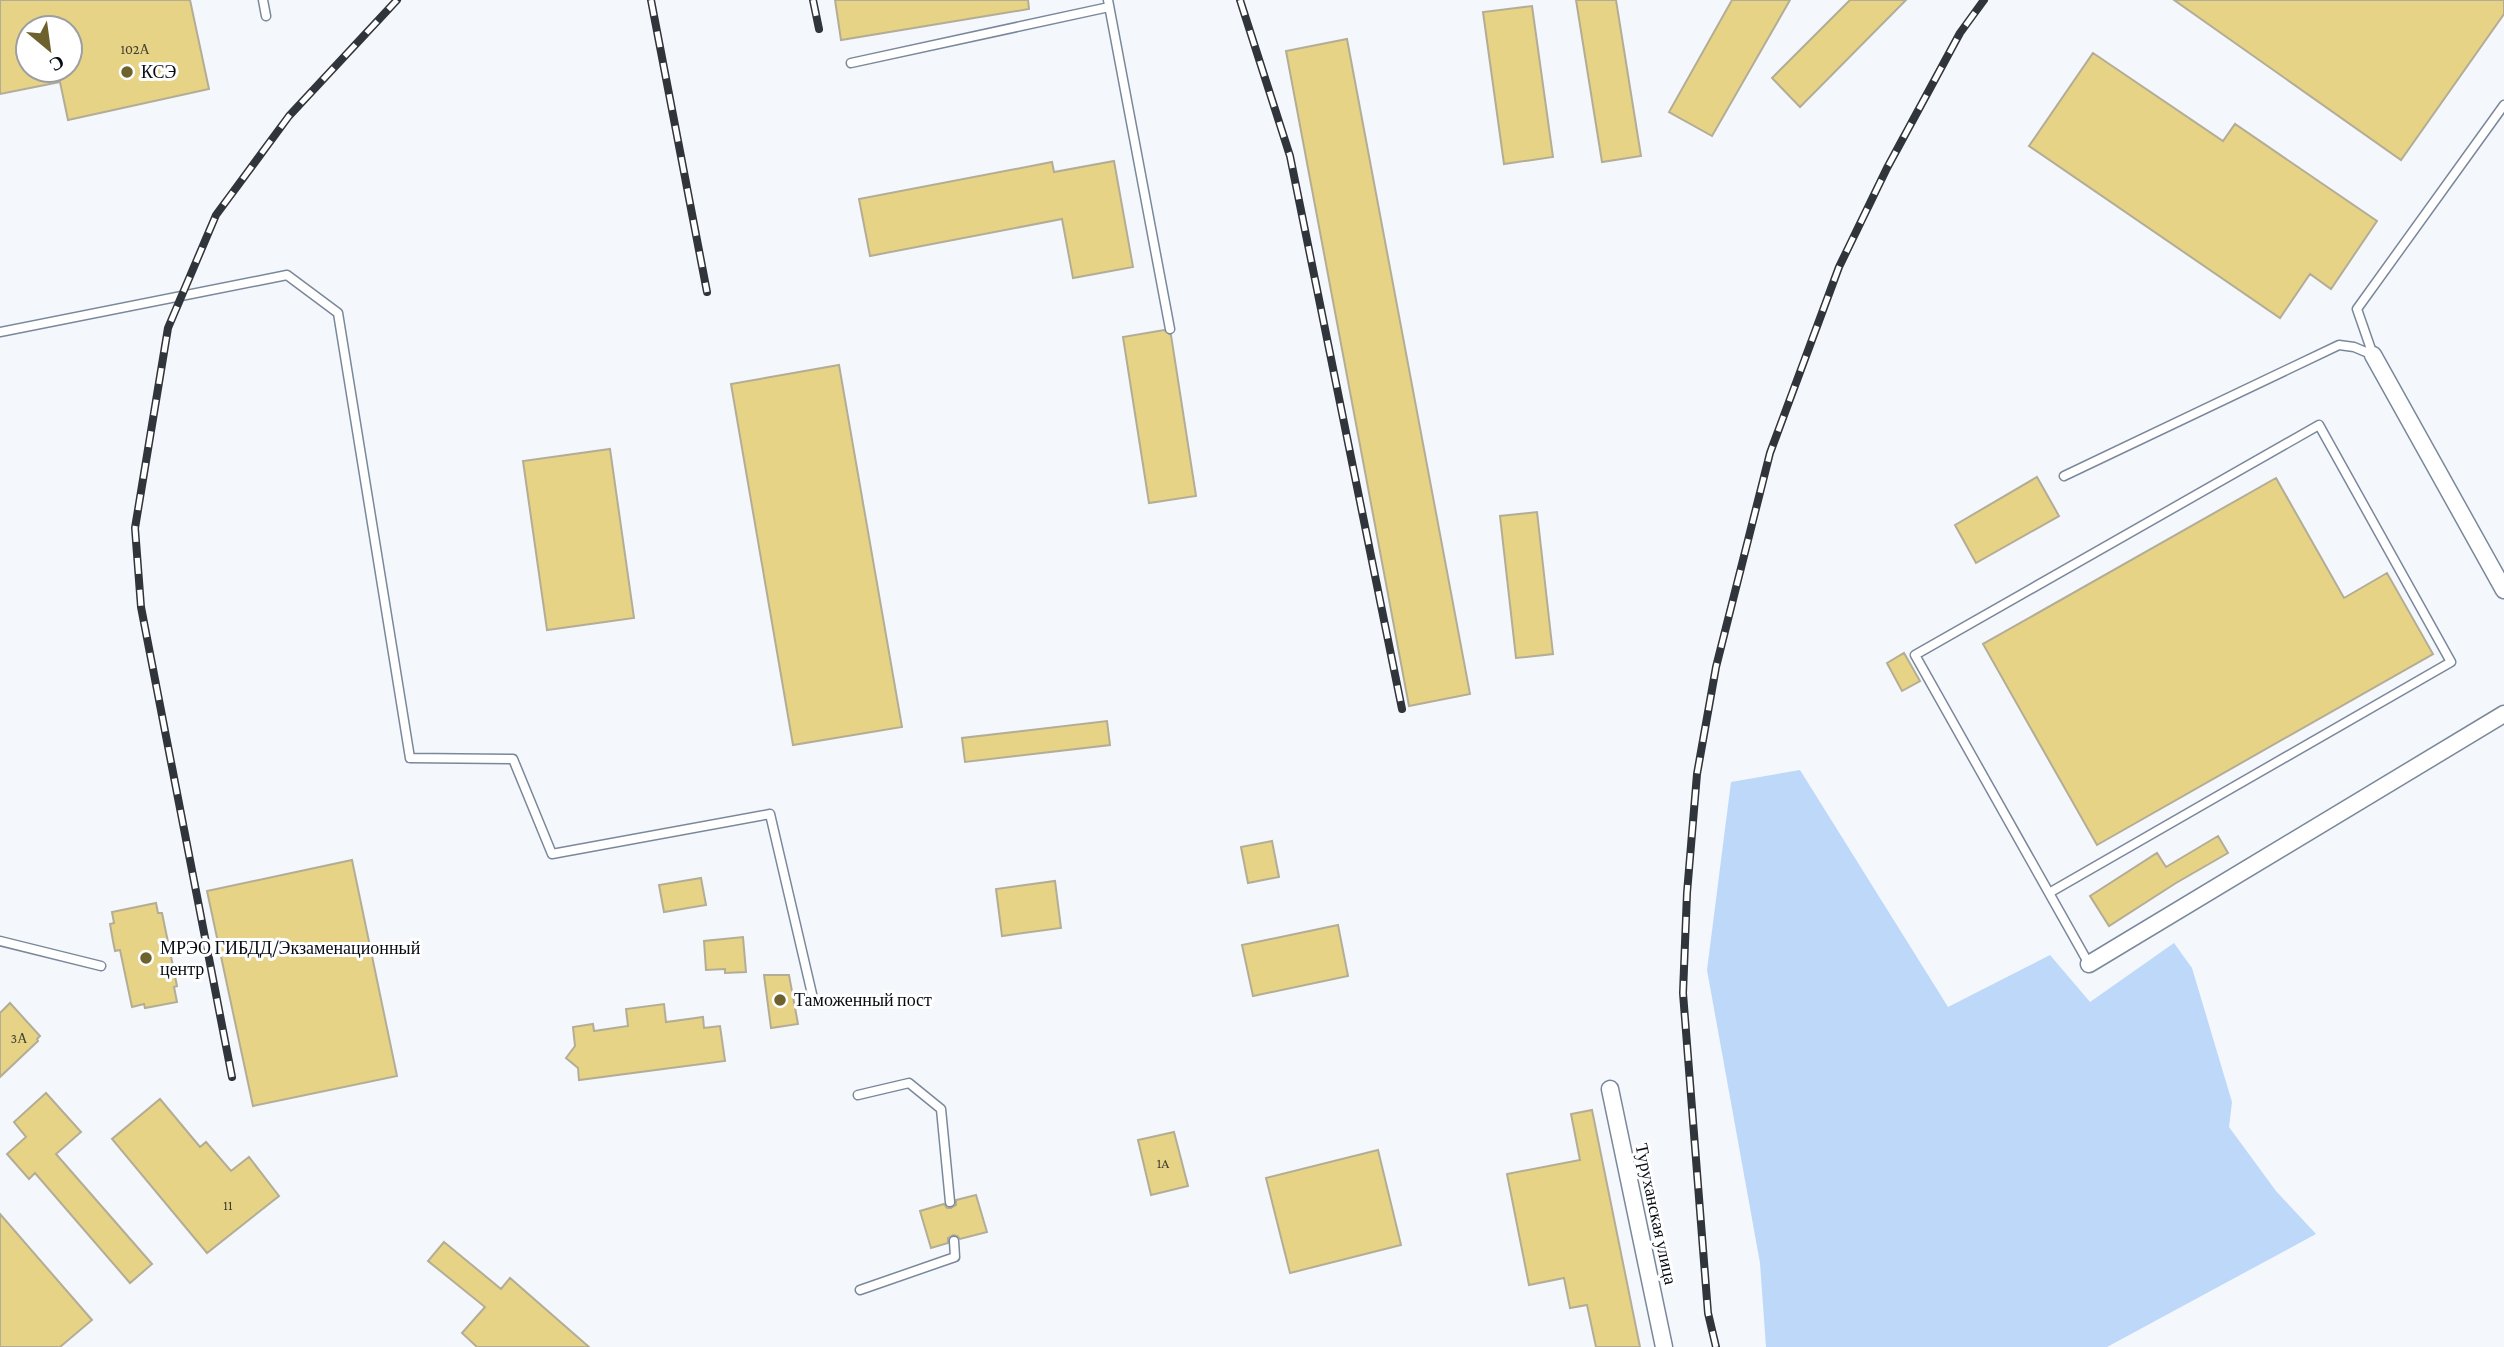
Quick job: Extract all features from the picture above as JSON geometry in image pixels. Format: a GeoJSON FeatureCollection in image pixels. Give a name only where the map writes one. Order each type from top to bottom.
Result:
{"type":"FeatureCollection","features":[{"type":"Feature","properties":{"kind":"street"},"geometry":{"type":"LineString","coordinates":[[2374,355],[2504,590]]}},
{"type":"Feature","properties":{"kind":"street"},"geometry":{"type":"LineString","coordinates":[[2089,964],[2504,714]]}},
{"type":"Feature","properties":{"kind":"street","name":"Туруханская улица"},"geometry":{"type":"LineString","coordinates":[[1610,1089],[1664,1347]]}},
{"type":"Feature","properties":{"kind":"lane"},"geometry":{"type":"LineString","coordinates":[[263,0],[266,16]]}},
{"type":"Feature","properties":{"kind":"lane"},"geometry":{"type":"LineString","coordinates":[[851,63],[1109,3],[1170,330]]}},
{"type":"Feature","properties":{"kind":"lane"},"geometry":{"type":"LineString","coordinates":[[2374,355],[2357,309],[2504,106]]}},
{"type":"Feature","properties":{"kind":"lane"},"geometry":{"type":"LineString","coordinates":[[0,332],[287,275],[338,313],[410,758],[513,759],[552,854],[770,814],[811,994]]}},
{"type":"Feature","properties":{"kind":"lane"},"geometry":{"type":"LineString","coordinates":[[2064,476],[2339,345],[2354,347],[2374,355]]}},
{"type":"Feature","properties":{"kind":"lane"},"geometry":{"type":"LineString","coordinates":[[2049,893],[2451,662],[2319,425],[1915,655],[2049,893],[2089,964]]}},
{"type":"Feature","properties":{"kind":"lane"},"geometry":{"type":"LineString","coordinates":[[0,941],[101,966]]}},
{"type":"Feature","properties":{"kind":"lane"},"geometry":{"type":"LineString","coordinates":[[858,1095],[909,1083],[941,1109],[950,1202]]}},
{"type":"Feature","properties":{"kind":"lane"},"geometry":{"type":"LineString","coordinates":[[860,1290],[955,1257],[954,1241]]}},
{"type":"Feature","properties":{"kind":"shaded area"},"geometry":{"type":"Polygon","coordinates":[[[1800,770],[1948,1007],[2050,955],[2090,1002],[2174,943],[2192,968],[2232,1102],[2229,1127],[2276,1191],[2316,1234],[2107,1347],[1766,1347],[1760,1263],[1707,970],[1731,782],[1800,770]]]}},
{"type":"Feature","properties":{"kind":"building"},"geometry":{"type":"Polygon","coordinates":[[[0,0],[190,0],[209,89],[68,120],[60,84],[84,84],[84,14],[14,14],[14,84],[50,84],[0,94],[0,0]]]}},
{"type":"Feature","properties":{"kind":"building"},"geometry":{"type":"Polygon","coordinates":[[[835,0],[1028,0],[1029,9],[841,40],[835,0]]]}},
{"type":"Feature","properties":{"kind":"building"},"geometry":{"type":"Polygon","coordinates":[[[1576,0],[1616,0],[1641,156],[1602,162],[1576,0]]]}},
{"type":"Feature","properties":{"kind":"building"},"geometry":{"type":"Polygon","coordinates":[[[1732,0],[1790,0],[1712,136],[1669,112],[1732,0]]]}},
{"type":"Feature","properties":{"kind":"building"},"geometry":{"type":"Polygon","coordinates":[[[1850,0],[1906,0],[1800,107],[1772,78],[1850,0]]]}},
{"type":"Feature","properties":{"kind":"building"},"geometry":{"type":"Polygon","coordinates":[[[2174,0],[2504,0],[2504,14],[2401,160],[2174,0]]]}},
{"type":"Feature","properties":{"kind":"building"},"geometry":{"type":"Polygon","coordinates":[[[1532,6],[1553,157],[1504,164],[1483,12],[1532,6]]]}},
{"type":"Feature","properties":{"kind":"building"},"geometry":{"type":"Polygon","coordinates":[[[1347,39],[1470,694],[1409,706],[1286,51],[1347,39]]]}},
{"type":"Feature","properties":{"kind":"building"},"geometry":{"type":"Polygon","coordinates":[[[2093,53],[2223,141],[2235,124],[2377,221],[2331,289],[2310,274],[2280,318],[2029,146],[2093,53]]]}},
{"type":"Feature","properties":{"kind":"building"},"geometry":{"type":"Polygon","coordinates":[[[1114,161],[1133,267],[1073,278],[1062,219],[870,256],[859,199],[1052,162],[1054,172],[1114,161]]]}},
{"type":"Feature","properties":{"kind":"building"},"geometry":{"type":"Polygon","coordinates":[[[1164,330],[1171,335],[1196,496],[1149,503],[1123,337],[1164,330]]]}},
{"type":"Feature","properties":{"kind":"building"},"geometry":{"type":"Polygon","coordinates":[[[839,365],[902,727],[793,745],[731,384],[839,365]]]}},
{"type":"Feature","properties":{"kind":"building"},"geometry":{"type":"Polygon","coordinates":[[[610,449],[634,618],[547,630],[523,461],[610,449]]]}},
{"type":"Feature","properties":{"kind":"building"},"geometry":{"type":"Polygon","coordinates":[[[2037,477],[2059,516],[1976,563],[1955,525],[2037,477]]]}},
{"type":"Feature","properties":{"kind":"building"},"geometry":{"type":"Polygon","coordinates":[[[2276,478],[2344,598],[2387,573],[2433,654],[2097,845],[1983,644],[2276,478]]]}},
{"type":"Feature","properties":{"kind":"building"},"geometry":{"type":"Polygon","coordinates":[[[1537,512],[1553,654],[1516,658],[1500,516],[1537,512]]]}},
{"type":"Feature","properties":{"kind":"building"},"geometry":{"type":"Polygon","coordinates":[[[1904,653],[1920,681],[1902,691],[1887,663],[1904,653]]]}},
{"type":"Feature","properties":{"kind":"building"},"geometry":{"type":"Polygon","coordinates":[[[1107,721],[1110,745],[965,762],[962,738],[1107,721]]]}},
{"type":"Feature","properties":{"kind":"building"},"geometry":{"type":"Polygon","coordinates":[[[2218,836],[2228,853],[2109,926],[2090,896],[2157,853],[2166,867],[2218,836]]]}},
{"type":"Feature","properties":{"kind":"building"},"geometry":{"type":"Polygon","coordinates":[[[1272,841],[1279,877],[1248,883],[1241,847],[1272,841]]]}},
{"type":"Feature","properties":{"kind":"building"},"geometry":{"type":"Polygon","coordinates":[[[352,860],[397,1076],[253,1106],[207,891],[352,860]]]}},
{"type":"Feature","properties":{"kind":"building"},"geometry":{"type":"Polygon","coordinates":[[[701,878],[706,905],[664,912],[659,885],[701,878]]]}},
{"type":"Feature","properties":{"kind":"building"},"geometry":{"type":"Polygon","coordinates":[[[1055,881],[1061,928],[1002,936],[996,889],[1055,881]]]}},
{"type":"Feature","properties":{"kind":"building","name":"МРЭО ГИБДД/Экзаменационный центр"},"geometry":{"type":"Polygon","coordinates":[[[156,903],[158,913],[162,913],[177,986],[174,987],[177,1002],[145,1008],[144,1004],[132,1007],[120,950],[115,951],[110,924],[114,923],[112,912],[156,903]]]}},
{"type":"Feature","properties":{"kind":"building"},"geometry":{"type":"Polygon","coordinates":[[[1338,925],[1348,976],[1253,996],[1242,945],[1338,925]]]}},
{"type":"Feature","properties":{"kind":"building"},"geometry":{"type":"Polygon","coordinates":[[[743,937],[746,972],[706,970],[704,941],[743,937]]]}},
{"type":"Feature","properties":{"kind":"building","name":"Таможенный пост"},"geometry":{"type":"Polygon","coordinates":[[[764,975],[789,975],[798,1024],[771,1028],[764,975]]]}},
{"type":"Feature","properties":{"kind":"building"},"geometry":{"type":"Polygon","coordinates":[[[10,1003],[40,1036],[0,1077],[0,1013],[10,1003]]]}},
{"type":"Feature","properties":{"kind":"building"},"geometry":{"type":"Polygon","coordinates":[[[664,1004],[666,1022],[703,1017],[704,1028],[720,1026],[725,1061],[579,1080],[578,1068],[566,1058],[575,1046],[573,1027],[593,1024],[594,1031],[628,1026],[626,1009],[664,1004]]]}},
{"type":"Feature","properties":{"kind":"building"},"geometry":{"type":"Polygon","coordinates":[[[46,1093],[81,1132],[56,1154],[152,1264],[130,1283],[35,1173],[29,1179],[7,1154],[26,1137],[14,1122],[46,1093]]]}},
{"type":"Feature","properties":{"kind":"building"},"geometry":{"type":"Polygon","coordinates":[[[160,1099],[200,1147],[206,1142],[231,1171],[249,1157],[279,1196],[207,1253],[112,1139],[160,1099]]]}},
{"type":"Feature","properties":{"kind":"building"},"geometry":{"type":"Polygon","coordinates":[[[1592,1110],[1640,1347],[1596,1347],[1587,1305],[1570,1308],[1564,1278],[1529,1285],[1507,1174],[1580,1160],[1571,1114],[1592,1110]]]}},
{"type":"Feature","properties":{"kind":"building"},"geometry":{"type":"Polygon","coordinates":[[[1174,1132],[1188,1186],[1151,1195],[1138,1140],[1174,1132]]]}},
{"type":"Feature","properties":{"kind":"building"},"geometry":{"type":"Polygon","coordinates":[[[1378,1150],[1401,1245],[1290,1273],[1266,1178],[1378,1150]]]}},
{"type":"Feature","properties":{"kind":"building"},"geometry":{"type":"Polygon","coordinates":[[[976,1195],[987,1232],[960,1239],[953,1235],[948,1238],[948,1243],[931,1248],[920,1211],[944,1204],[951,1208],[956,1205],[956,1200],[976,1195]]]}},
{"type":"Feature","properties":{"kind":"building"},"geometry":{"type":"Polygon","coordinates":[[[0,1214],[92,1320],[60,1347],[0,1347],[0,1214]]]}},
{"type":"Feature","properties":{"kind":"building"},"geometry":{"type":"Polygon","coordinates":[[[444,1242],[501,1289],[510,1278],[589,1347],[477,1347],[462,1333],[485,1307],[428,1261],[444,1242]]]}},
{"type":"Feature","properties":{"kind":"railway"},"geometry":{"type":"LineString","coordinates":[[232,1077],[141,607],[135,528],[168,328],[216,215],[289,116],[397,0]]}},
{"type":"Feature","properties":{"kind":"railway"},"geometry":{"type":"LineString","coordinates":[[651,0],[707,292]]}},
{"type":"Feature","properties":{"kind":"railway"},"geometry":{"type":"LineString","coordinates":[[813,0],[819,29]]}},
{"type":"Feature","properties":{"kind":"railway"},"geometry":{"type":"LineString","coordinates":[[1240,0],[1290,156],[1402,709]]}},
{"type":"Feature","properties":{"kind":"railway"},"geometry":{"type":"LineString","coordinates":[[1716,1347],[1708,1313],[1683,993],[1687,893],[1697,774],[1716,667],[1770,453],[1839,267],[1887,168],[1960,33],[1984,0]]}},
{"type":"Feature","properties":{"kind":"place","name":"КСЭ"},"geometry":{"type":"Point","coordinates":[127,72]}},
{"type":"Feature","properties":{"kind":"place","name":"МРЭО ГИБДД/Экзаменационный центр"},"geometry":{"type":"Point","coordinates":[146,958]}},
{"type":"Feature","properties":{"kind":"place","name":"Таможенный пост"},"geometry":{"type":"Point","coordinates":[780,1000]}}]}
